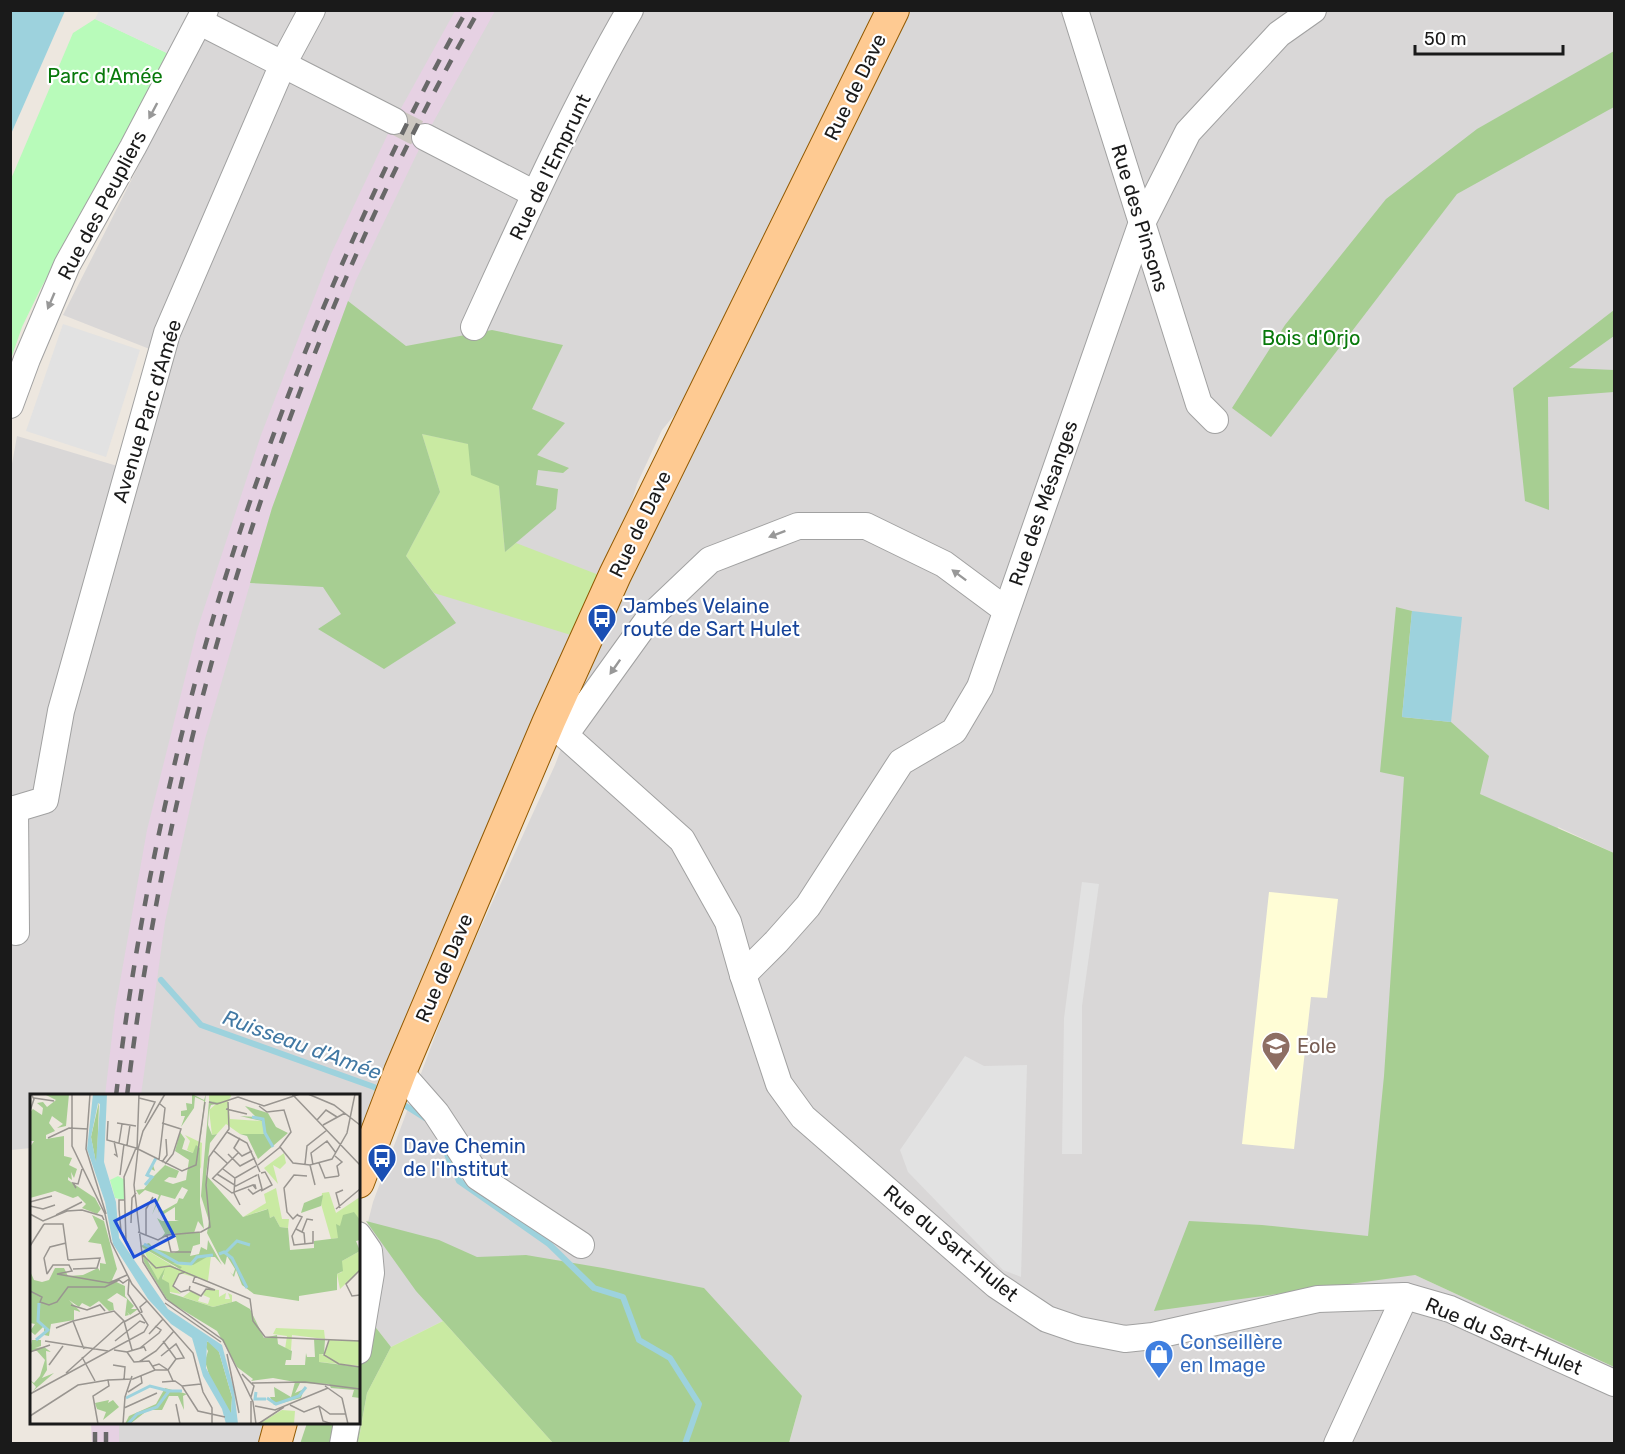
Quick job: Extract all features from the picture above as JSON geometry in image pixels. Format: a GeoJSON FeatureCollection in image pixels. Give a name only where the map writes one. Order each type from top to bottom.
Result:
{"type":"FeatureCollection","features":[{"type":"Feature","properties":{"kind":"main road","name":"Rue de Dave"},"geometry":{"type":"LineString","coordinates":[[360,1177],[400,1072],[557,728],[646,513],[893,10]]}},
{"type":"Feature","properties":{"kind":"main road"},"geometry":{"type":"LineString","coordinates":[[275,1443],[280,1424]]}},
{"type":"Feature","properties":{"kind":"street","name":"Avenue Parc d'Amée"},"geometry":{"type":"LineString","coordinates":[[13,807],[45,800],[61,711],[167,333],[284,64],[312,10]]}},
{"type":"Feature","properties":{"kind":"street","name":"Rue de l'Emprunt"},"geometry":{"type":"LineString","coordinates":[[474,327],[535,195],[630,10]]}},
{"type":"Feature","properties":{"kind":"street","name":"Rue des Pinsons"},"geometry":{"type":"LineString","coordinates":[[1075,10],[1199,404],[1215,420]]}},
{"type":"Feature","properties":{"kind":"street","name":"Rue des Mésanges"},"geometry":{"type":"LineString","coordinates":[[742,975],[808,906],[900,762],[954,731],[980,687],[1141,225],[1188,132],[1279,34],[1313,10]]}},
{"type":"Feature","properties":{"kind":"street"},"geometry":{"type":"LineString","coordinates":[[203,16],[284,64],[394,121]]}},
{"type":"Feature","properties":{"kind":"street","name":"Rue des Peupliers"},"geometry":{"type":"LineString","coordinates":[[10,405],[67,265],[203,16]]}},
{"type":"Feature","properties":{"kind":"street"},"geometry":{"type":"LineString","coordinates":[[425,137],[535,195]]}},
{"type":"Feature","properties":{"kind":"street"},"geometry":{"type":"LineString","coordinates":[[557,728],[650,617],[710,560],[798,526],[866,526],[944,564],[1006,610]]}},
{"type":"Feature","properties":{"kind":"street","name":"Rue du Sart-Hulet"},"geometry":{"type":"LineString","coordinates":[[557,728],[682,840],[728,921],[742,975],[779,1084],[803,1118],[996,1285],[1047,1319],[1125,1339],[1152,1336],[1318,1299],[1405,1296],[1449,1309],[1614,1383]]}},
{"type":"Feature","properties":{"kind":"street"},"geometry":{"type":"LineString","coordinates":[[13,807],[16,932]]}},
{"type":"Feature","properties":{"kind":"street"},"geometry":{"type":"LineString","coordinates":[[400,1072],[436,1113],[478,1177],[581,1245]]}},
{"type":"Feature","properties":{"kind":"street"},"geometry":{"type":"LineString","coordinates":[[360,1238],[369,1251],[371,1273],[360,1339]]}},
{"type":"Feature","properties":{"kind":"street"},"geometry":{"type":"LineString","coordinates":[[1337,1443],[1405,1296]]}},
{"type":"Feature","properties":{"kind":"street"},"geometry":{"type":"LineString","coordinates":[[343,1443],[347,1424]]}},
{"type":"Feature","properties":{"kind":"shaded area"},"geometry":{"type":"Polygon","coordinates":[[[99,11],[189,11],[169,54],[95,19],[99,11]]]}},
{"type":"Feature","properties":{"kind":"shaded area"},"geometry":{"type":"Polygon","coordinates":[[[217,11],[879,11],[681,407],[662,430],[637,484],[630,508],[565,648],[360,1138],[360,1094],[30,1094],[30,1148],[11,1150],[10,475],[17,436],[134,471],[170,357],[63,315],[217,11]]]}},
{"type":"Feature","properties":{"kind":"shaded area"},"geometry":{"type":"Polygon","coordinates":[[[455,11],[495,11],[425,137],[356,280],[272,508],[205,739],[165,922],[141,1094],[105,1094],[115,1010],[147,830],[197,630],[261,435],[331,254],[394,121],[455,11]]]}},
{"type":"Feature","properties":{"kind":"shaded area"},"geometry":{"type":"Polygon","coordinates":[[[911,11],[1614,11],[1614,853],[1558,827],[1415,1275],[1614,1367],[1614,1443],[789,1443],[802,1396],[491,1318],[443,1321],[391,1347],[360,1307],[360,1254],[373,1202],[453,988],[555,765],[597,653],[694,447],[911,11]]]}},
{"type":"Feature","properties":{"kind":"shaded area"},"geometry":{"type":"Polygon","coordinates":[[[63,324],[140,350],[106,457],[26,431],[63,324]]]}},
{"type":"Feature","properties":{"kind":"shaded area"},"geometry":{"type":"Polygon","coordinates":[[[1082,882],[1099,884],[1082,1006],[1082,1154],[1062,1154],[1064,1018],[1082,882]]]}},
{"type":"Feature","properties":{"kind":"shaded area","name":"Eole"},"geometry":{"type":"Polygon","coordinates":[[[1269,892],[1338,899],[1327,998],[1311,997],[1294,1149],[1242,1144],[1269,892]]]}},
{"type":"Feature","properties":{"kind":"shaded area"},"geometry":{"type":"Polygon","coordinates":[[[965,1056],[984,1066],[1027,1065],[1021,1277],[1003,1270],[908,1172],[900,1150],[965,1056]]]}},
{"type":"Feature","properties":{"kind":"shaded area"},"geometry":{"type":"Polygon","coordinates":[[[91,1424],[119,1424],[119,1443],[92,1443],[91,1424]]]}},
{"type":"Feature","properties":{"kind":"shaded area"},"geometry":{"type":"Polygon","coordinates":[[[119,1424],[264,1424],[258,1444],[119,1443],[119,1424]]]}},
{"type":"Feature","properties":{"kind":"green space","name":"Parc d'Amée"},"geometry":{"type":"Polygon","coordinates":[[[95,19],[169,54],[40,290],[22,327],[11,359],[11,179],[73,33],[95,19]]]}},
{"type":"Feature","properties":{"kind":"green space","name":"Bois d'Orjo"},"geometry":{"type":"Polygon","coordinates":[[[1614,51],[1614,107],[1457,194],[1271,437],[1232,408],[1285,325],[1386,199],[1477,129],[1614,51]]]}},
{"type":"Feature","properties":{"kind":"green space"},"geometry":{"type":"Polygon","coordinates":[[[348,301],[406,346],[492,330],[563,345],[532,409],[565,423],[537,455],[569,468],[563,473],[538,470],[536,485],[558,489],[556,509],[505,552],[499,486],[471,475],[468,444],[422,434],[440,492],[406,556],[456,623],[384,669],[318,629],[341,614],[323,587],[250,583],[272,508],[348,301]]]}},
{"type":"Feature","properties":{"kind":"green space"},"geometry":{"type":"Polygon","coordinates":[[[1614,310],[1614,336],[1569,368],[1614,370],[1614,392],[1548,397],[1549,510],[1525,501],[1513,388],[1614,310]]]}},
{"type":"Feature","properties":{"kind":"green space"},"geometry":{"type":"Polygon","coordinates":[[[422,434],[469,444],[499,486],[505,552],[516,543],[599,575],[571,635],[434,593],[406,556],[440,492],[422,434]]]}},
{"type":"Feature","properties":{"kind":"green space"},"geometry":{"type":"Polygon","coordinates":[[[1396,607],[1412,611],[1402,717],[1451,722],[1489,756],[1480,794],[1614,853],[1614,1367],[1415,1275],[1154,1311],[1189,1221],[1262,1225],[1368,1236],[1384,1076],[1404,777],[1380,772],[1396,607]]]}},
{"type":"Feature","properties":{"kind":"green space"},"geometry":{"type":"Polygon","coordinates":[[[366,1221],[439,1240],[477,1257],[526,1255],[704,1288],[802,1396],[789,1443],[553,1443],[416,1291],[366,1221]]]}},
{"type":"Feature","properties":{"kind":"green space"},"geometry":{"type":"Polygon","coordinates":[[[360,1307],[391,1347],[367,1393],[358,1443],[300,1444],[307,1424],[360,1424],[360,1307]]]}},
{"type":"Feature","properties":{"kind":"green space"},"geometry":{"type":"Polygon","coordinates":[[[443,1321],[553,1443],[358,1444],[367,1393],[391,1347],[443,1321]]]}},
{"type":"Feature","properties":{"kind":"water"},"geometry":{"type":"Polygon","coordinates":[[[10,11],[65,11],[11,134],[10,11]]]}},
{"type":"Feature","properties":{"kind":"water"},"geometry":{"type":"Polygon","coordinates":[[[1412,611],[1462,617],[1451,722],[1402,717],[1412,611]]]}},
{"type":"Feature","properties":{"kind":"waterway","name":"Ruisseau d'Amée"},"geometry":{"type":"LineString","coordinates":[[161,980],[201,1025],[374,1087],[384,1093]]}},
{"type":"Feature","properties":{"kind":"waterway","name":"Ruisseau d'Amée"},"geometry":{"type":"LineString","coordinates":[[398,1101],[425,1118]]}},
{"type":"Feature","properties":{"kind":"waterway","name":"Ruisseau d'Amée"},"geometry":{"type":"LineString","coordinates":[[441,1141],[459,1181],[549,1244],[594,1288],[623,1297],[639,1340],[670,1358],[699,1404],[685,1444]]}},
{"type":"Feature","properties":{"kind":"tunnel"},"geometry":{"type":"LineString","coordinates":[[394,121],[425,137]]}},
{"type":"Feature","properties":{"kind":"railway"},"geometry":{"type":"LineString","coordinates":[[116,1094],[131,987],[150,879],[173,772],[200,666],[231,561],[265,457],[304,354],[347,253],[404,130],[467,10]]}},
{"type":"Feature","properties":{"kind":"railway"},"geometry":{"type":"LineString","coordinates":[[127,1094],[147,955],[175,814],[209,674],[249,536],[297,400],[351,266],[412,136],[479,10]]}},
{"type":"Feature","properties":{"kind":"railway"},"geometry":{"type":"LineString","coordinates":[[95,1424],[95,1444]]}},
{"type":"Feature","properties":{"kind":"railway"},"geometry":{"type":"LineString","coordinates":[[106,1424],[106,1444]]}},
{"type":"Feature","properties":{"kind":"place","name":"Jambes Velaine route de Sart Hulet"},"geometry":{"type":"Point","coordinates":[602,644]}},
{"type":"Feature","properties":{"kind":"place","name":"Eole"},"geometry":{"type":"Point","coordinates":[1276,1072]}},
{"type":"Feature","properties":{"kind":"place","name":"Dave Chemin de l'Institut"},"geometry":{"type":"Point","coordinates":[382,1184]}},
{"type":"Feature","properties":{"kind":"place","name":"Conseillère en Image"},"geometry":{"type":"Point","coordinates":[1159,1380]}}]}
